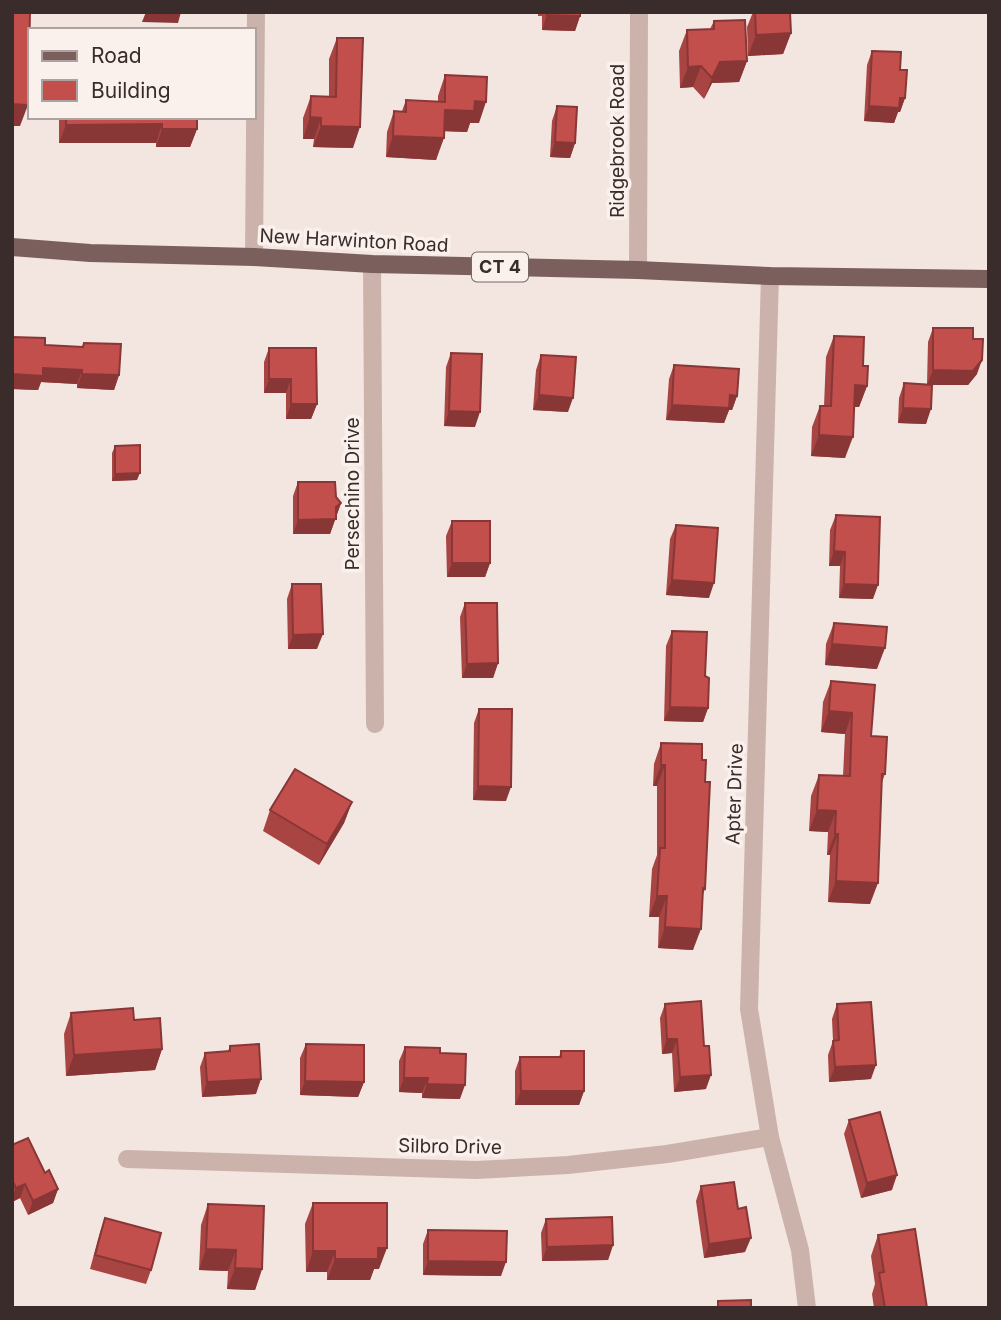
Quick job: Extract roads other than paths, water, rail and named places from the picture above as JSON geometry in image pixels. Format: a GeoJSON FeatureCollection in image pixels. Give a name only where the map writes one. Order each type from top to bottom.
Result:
{"type":"FeatureCollection","features":[{"type":"Feature","properties":{"kind":"main road","name":"New Harwinton Road"},"geometry":{"type":"LineString","coordinates":[[12,247],[90,253],[254,257],[372,264],[770,276],[989,279]]}},
{"type":"Feature","properties":{"kind":"street","name":"Ridgebrook Road"},"geometry":{"type":"LineString","coordinates":[[638,270],[639,12]]}},
{"type":"Feature","properties":{"kind":"street"},"geometry":{"type":"LineString","coordinates":[[254,257],[255,119]]}},
{"type":"Feature","properties":{"kind":"street","name":"Persechino Drive"},"geometry":{"type":"LineString","coordinates":[[372,264],[375,724]]}},
{"type":"Feature","properties":{"kind":"street","name":"Apter Drive"},"geometry":{"type":"LineString","coordinates":[[770,276],[749,1009],[770,1137],[800,1250],[807,1308]]}},
{"type":"Feature","properties":{"kind":"street","name":"Silbro Drive"},"geometry":{"type":"LineString","coordinates":[[127,1159],[475,1170],[568,1165],[667,1154],[770,1137]]}}]}
